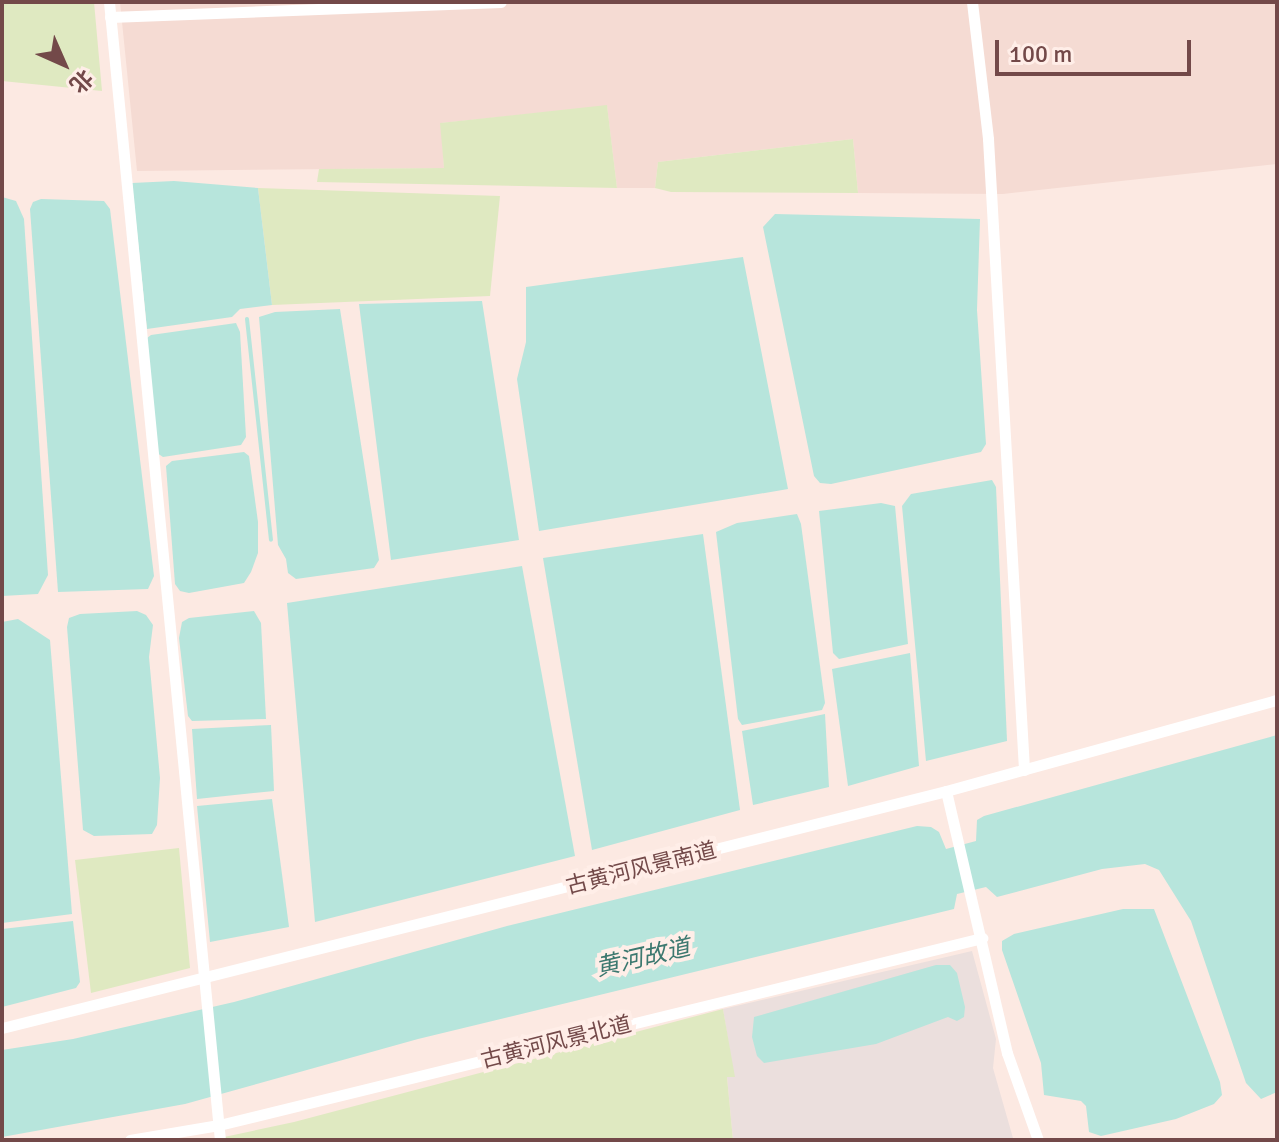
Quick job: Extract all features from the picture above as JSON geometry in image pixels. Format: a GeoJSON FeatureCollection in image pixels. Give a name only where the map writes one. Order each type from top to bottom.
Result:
{"type":"FeatureCollection","features":[{"type":"Feature","properties":{"kind":"street"},"geometry":{"type":"LineString","coordinates":[[109,2],[220,1140]]}},
{"type":"Feature","properties":{"kind":"street"},"geometry":{"type":"LineString","coordinates":[[110,17],[501,2]]}},
{"type":"Feature","properties":{"kind":"street"},"geometry":{"type":"LineString","coordinates":[[972,2],[988,139],[1024,770]]}},
{"type":"Feature","properties":{"kind":"street","name":"古黄河风景南道"},"geometry":{"type":"LineString","coordinates":[[2,1028],[206,974],[566,888],[946,791],[1277,700]]}},
{"type":"Feature","properties":{"kind":"street"},"geometry":{"type":"LineString","coordinates":[[946,791],[958,829],[1007,1053],[1038,1140]]}},
{"type":"Feature","properties":{"kind":"street","name":"古黄河风景北道"},"geometry":{"type":"LineString","coordinates":[[130,1140],[219,1125],[982,938]]}},
{"type":"Feature","properties":{"kind":"shaded area"},"geometry":{"type":"Polygon","coordinates":[[[120,2],[1277,2],[1277,164],[1003,194],[858,193],[853,139],[658,162],[655,188],[617,188],[607,106],[441,123],[444,168],[137,171],[120,2]]]}},
{"type":"Feature","properties":{"kind":"shaded area"},"geometry":{"type":"Polygon","coordinates":[[[972,951],[996,1039],[993,1068],[1013,1138],[733,1140],[727,1077],[734,1076],[723,1009],[972,951]]]}},
{"type":"Feature","properties":{"kind":"green space"},"geometry":{"type":"Polygon","coordinates":[[[2,2],[94,2],[102,91],[2,81],[2,2]]]}},
{"type":"Feature","properties":{"kind":"green space"},"geometry":{"type":"Polygon","coordinates":[[[607,105],[617,188],[317,182],[319,169],[444,168],[440,123],[607,105]]]}},
{"type":"Feature","properties":{"kind":"green space"},"geometry":{"type":"Polygon","coordinates":[[[853,139],[858,193],[671,192],[655,188],[658,162],[853,139]]]}},
{"type":"Feature","properties":{"kind":"green space"},"geometry":{"type":"Polygon","coordinates":[[[258,188],[500,196],[490,296],[272,305],[258,188]]]}},
{"type":"Feature","properties":{"kind":"green space"},"geometry":{"type":"Polygon","coordinates":[[[179,848],[190,968],[91,993],[75,860],[179,848]]]}},
{"type":"Feature","properties":{"kind":"green space"},"geometry":{"type":"Polygon","coordinates":[[[723,1009],[735,1077],[727,1077],[733,1140],[210,1140],[294,1122],[723,1009]]]}},
{"type":"Feature","properties":{"kind":"water"},"geometry":{"type":"Polygon","coordinates":[[[174,181],[258,188],[272,305],[240,309],[232,317],[147,329],[132,183],[174,181]]]}},
{"type":"Feature","properties":{"kind":"water"},"geometry":{"type":"Polygon","coordinates":[[[2,197],[16,201],[24,219],[48,575],[38,594],[2,596],[2,197]]]}},
{"type":"Feature","properties":{"kind":"water"},"geometry":{"type":"Polygon","coordinates":[[[41,199],[104,201],[110,209],[154,576],[148,589],[58,592],[30,209],[33,202],[41,199]]]}},
{"type":"Feature","properties":{"kind":"water"},"geometry":{"type":"Polygon","coordinates":[[[775,214],[980,219],[977,310],[986,444],[981,452],[831,484],[820,483],[814,476],[763,227],[775,214]]]}},
{"type":"Feature","properties":{"kind":"water"},"geometry":{"type":"Polygon","coordinates":[[[743,257],[788,489],[539,531],[517,379],[526,342],[526,287],[743,257]]]}},
{"type":"Feature","properties":{"kind":"water"},"geometry":{"type":"Polygon","coordinates":[[[482,301],[519,540],[391,560],[359,304],[482,301]]]}},
{"type":"Feature","properties":{"kind":"water"},"geometry":{"type":"Polygon","coordinates":[[[340,309],[379,560],[374,568],[296,579],[288,573],[286,559],[278,545],[259,317],[275,312],[340,309]]]}},
{"type":"Feature","properties":{"kind":"water"},"geometry":{"type":"Polygon","coordinates":[[[236,323],[240,332],[246,437],[241,445],[163,457],[157,453],[147,338],[236,323]]]}},
{"type":"Feature","properties":{"kind":"water"},"geometry":{"type":"Polygon","coordinates":[[[244,452],[249,456],[258,522],[258,553],[251,572],[244,583],[189,593],[180,591],[175,584],[166,466],[172,461],[244,452]]]}},
{"type":"Feature","properties":{"kind":"water"},"geometry":{"type":"Polygon","coordinates":[[[992,480],[996,487],[1007,741],[926,761],[902,506],[911,494],[992,480]]]}},
{"type":"Feature","properties":{"kind":"water"},"geometry":{"type":"Polygon","coordinates":[[[881,503],[895,506],[908,644],[839,659],[833,653],[819,511],[881,503]]]}},
{"type":"Feature","properties":{"kind":"water"},"geometry":{"type":"Polygon","coordinates":[[[797,514],[801,524],[825,703],[822,710],[742,725],[738,719],[716,532],[737,523],[797,514]]]}},
{"type":"Feature","properties":{"kind":"water"},"geometry":{"type":"Polygon","coordinates":[[[703,534],[740,810],[592,850],[543,558],[703,534]]]}},
{"type":"Feature","properties":{"kind":"water"},"geometry":{"type":"Polygon","coordinates":[[[522,566],[575,856],[315,922],[287,603],[522,566]]]}},
{"type":"Feature","properties":{"kind":"water"},"geometry":{"type":"Polygon","coordinates":[[[137,611],[146,615],[153,625],[149,657],[160,778],[157,825],[152,834],[94,836],[83,830],[67,627],[69,618],[80,614],[137,611]]]}},
{"type":"Feature","properties":{"kind":"water"},"geometry":{"type":"Polygon","coordinates":[[[254,611],[261,623],[266,719],[192,721],[188,716],[179,638],[182,622],[189,618],[254,611]]]}},
{"type":"Feature","properties":{"kind":"water"},"geometry":{"type":"Polygon","coordinates":[[[18,619],[50,640],[72,914],[2,923],[2,622],[18,619]]]}},
{"type":"Feature","properties":{"kind":"water"},"geometry":{"type":"Polygon","coordinates":[[[910,653],[919,766],[848,786],[832,669],[910,653]]]}},
{"type":"Feature","properties":{"kind":"water"},"geometry":{"type":"Polygon","coordinates":[[[825,714],[829,787],[753,805],[742,731],[825,714]]]}},
{"type":"Feature","properties":{"kind":"water"},"geometry":{"type":"Polygon","coordinates":[[[271,725],[274,791],[197,799],[192,729],[271,725]]]}},
{"type":"Feature","properties":{"kind":"water","name":"黄河故道"},"geometry":{"type":"Polygon","coordinates":[[[1277,735],[1277,1092],[1261,1099],[1246,1083],[1191,921],[1159,870],[1145,864],[1102,869],[997,897],[986,887],[957,894],[954,909],[418,1039],[185,1104],[2,1137],[2,1050],[73,1039],[234,1002],[507,926],[917,826],[931,827],[939,832],[946,849],[976,841],[977,820],[984,816],[1277,735]]]}},
{"type":"Feature","properties":{"kind":"water"},"geometry":{"type":"Polygon","coordinates":[[[272,799],[289,927],[210,942],[197,806],[272,799]]]}},
{"type":"Feature","properties":{"kind":"water"},"geometry":{"type":"Polygon","coordinates":[[[1123,909],[1154,909],[1220,1082],[1222,1095],[1214,1104],[1176,1119],[1101,1136],[1089,1132],[1086,1106],[1081,1101],[1044,1095],[1041,1063],[1002,950],[1002,941],[1014,934],[1123,909]]]}},
{"type":"Feature","properties":{"kind":"water"},"geometry":{"type":"Polygon","coordinates":[[[73,921],[80,982],[76,988],[2,1007],[2,929],[73,921]]]}},
{"type":"Feature","properties":{"kind":"water"},"geometry":{"type":"Polygon","coordinates":[[[936,965],[950,965],[957,973],[965,1007],[964,1017],[957,1021],[948,1017],[876,1044],[764,1063],[757,1056],[752,1037],[754,1017],[936,965]]]}},
{"type":"Feature","properties":{"kind":"waterway"},"geometry":{"type":"LineString","coordinates":[[247,319],[271,540]]}}]}
